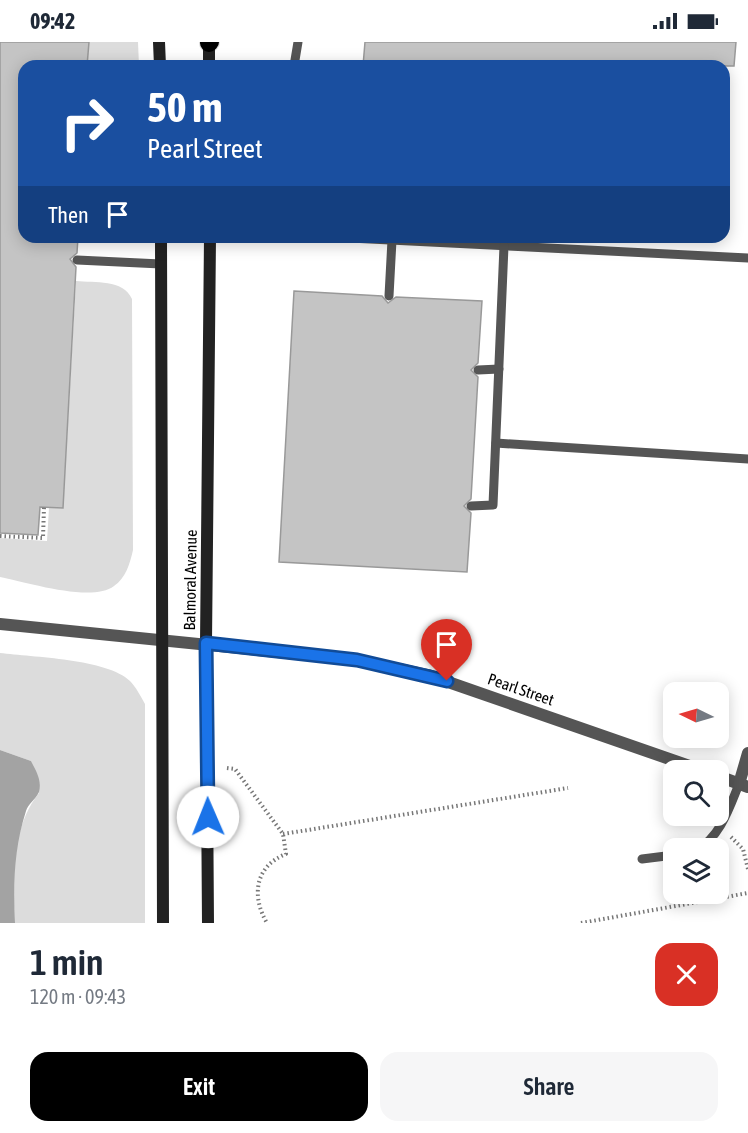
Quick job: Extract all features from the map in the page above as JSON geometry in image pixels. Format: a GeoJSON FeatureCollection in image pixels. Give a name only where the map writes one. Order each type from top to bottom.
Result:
{"type":"FeatureCollection","features":[{"type":"Feature","properties":{"kind":"street"},"geometry":{"type":"LineString","coordinates":[[159,42],[160,60]]}},
{"type":"Feature","properties":{"kind":"street"},"geometry":{"type":"LineString","coordinates":[[208,60],[209,42]]}},
{"type":"Feature","properties":{"kind":"street","name":"Balmoral Avenue"},"geometry":{"type":"LineString","coordinates":[[161,243],[164,923]]}},
{"type":"Feature","properties":{"kind":"street","name":"Balmoral Avenue"},"geometry":{"type":"LineString","coordinates":[[208,923],[206,643],[210,243]]}},
{"type":"Feature","properties":{"kind":"street","name":"Pearl Street"},"geometry":{"type":"LineString","coordinates":[[0,624],[357,660],[428,675],[672,760]]}},
{"type":"Feature","properties":{"kind":"street"},"geometry":{"type":"LineString","coordinates":[[729,780],[744,785],[748,753]]}},
{"type":"Feature","properties":{"kind":"lane"},"geometry":{"type":"LineString","coordinates":[[295,60],[298,42]]}},
{"type":"Feature","properties":{"kind":"lane"},"geometry":{"type":"LineString","coordinates":[[389,296],[392,243]]}},
{"type":"Feature","properties":{"kind":"lane"},"geometry":{"type":"LineString","coordinates":[[448,243],[748,258]]}},
{"type":"Feature","properties":{"kind":"lane"},"geometry":{"type":"LineString","coordinates":[[471,506],[493,505],[504,246]]}},
{"type":"Feature","properties":{"kind":"lane"},"geometry":{"type":"LineString","coordinates":[[77,260],[161,264]]}},
{"type":"Feature","properties":{"kind":"lane"},"geometry":{"type":"LineString","coordinates":[[478,370],[499,369]]}},
{"type":"Feature","properties":{"kind":"lane"},"geometry":{"type":"LineString","coordinates":[[496,443],[748,459]]}},
{"type":"Feature","properties":{"kind":"lane"},"geometry":{"type":"LineString","coordinates":[[729,810],[744,785]]}},
{"type":"Feature","properties":{"kind":"lane"},"geometry":{"type":"LineString","coordinates":[[642,859],[663,856]]}},
{"type":"Feature","properties":{"kind":"path"},"geometry":{"type":"LineString","coordinates":[[0,536],[43,538],[45,507]]}},
{"type":"Feature","properties":{"kind":"path"},"geometry":{"type":"LineString","coordinates":[[227,768],[236,769],[284,834],[286,854],[268,863],[258,881],[258,903],[267,923]]}},
{"type":"Feature","properties":{"kind":"path"},"geometry":{"type":"LineString","coordinates":[[284,834],[568,788]]}},
{"type":"Feature","properties":{"kind":"path"},"geometry":{"type":"LineString","coordinates":[[721,826],[743,849],[748,869]]}},
{"type":"Feature","properties":{"kind":"path"},"geometry":{"type":"LineString","coordinates":[[581,923],[748,893]]}},
{"type":"Feature","properties":{"kind":"shaded area"},"geometry":{"type":"Polygon","coordinates":[[[89,42],[138,42],[139,60],[88,60],[89,42]]]}},
{"type":"Feature","properties":{"kind":"shaded area"},"geometry":{"type":"Polygon","coordinates":[[[76,281],[115,285],[122,288],[132,299],[133,550],[127,570],[118,583],[104,591],[91,592],[58,590],[0,577],[0,538],[47,541],[49,508],[63,508],[76,281]]]}},
{"type":"Feature","properties":{"kind":"shaded area"},"geometry":{"type":"Polygon","coordinates":[[[0,653],[69,660],[105,668],[130,681],[145,704],[145,923],[15,923],[14,872],[18,838],[30,807],[39,793],[31,761],[0,750],[0,653]]]}},
{"type":"Feature","properties":{"kind":"shaded area"},"geometry":{"type":"Polygon","coordinates":[[[0,750],[31,761],[40,784],[39,792],[26,811],[19,839],[14,881],[15,923],[0,923],[0,750]]]}},
{"type":"Feature","properties":{"kind":"building"},"geometry":{"type":"Polygon","coordinates":[[[0,42],[89,42],[88,60],[18,60],[18,243],[78,243],[77,253],[70,259],[76,267],[63,508],[40,507],[38,535],[0,533],[0,42]]]}},
{"type":"Feature","properties":{"kind":"building"},"geometry":{"type":"Polygon","coordinates":[[[365,42],[736,42],[734,66],[730,66],[730,60],[364,60],[365,42]]]}},
{"type":"Feature","properties":{"kind":"building"},"geometry":{"type":"Polygon","coordinates":[[[294,291],[382,296],[388,303],[396,297],[482,301],[478,363],[471,370],[478,377],[471,499],[464,506],[471,513],[467,572],[279,562],[294,291]]]}},
{"type":"Feature","properties":{"kind":"route"},"geometry":{"type":"LineString","coordinates":[[208,817],[206,643],[357,660],[447,681]]}}]}
